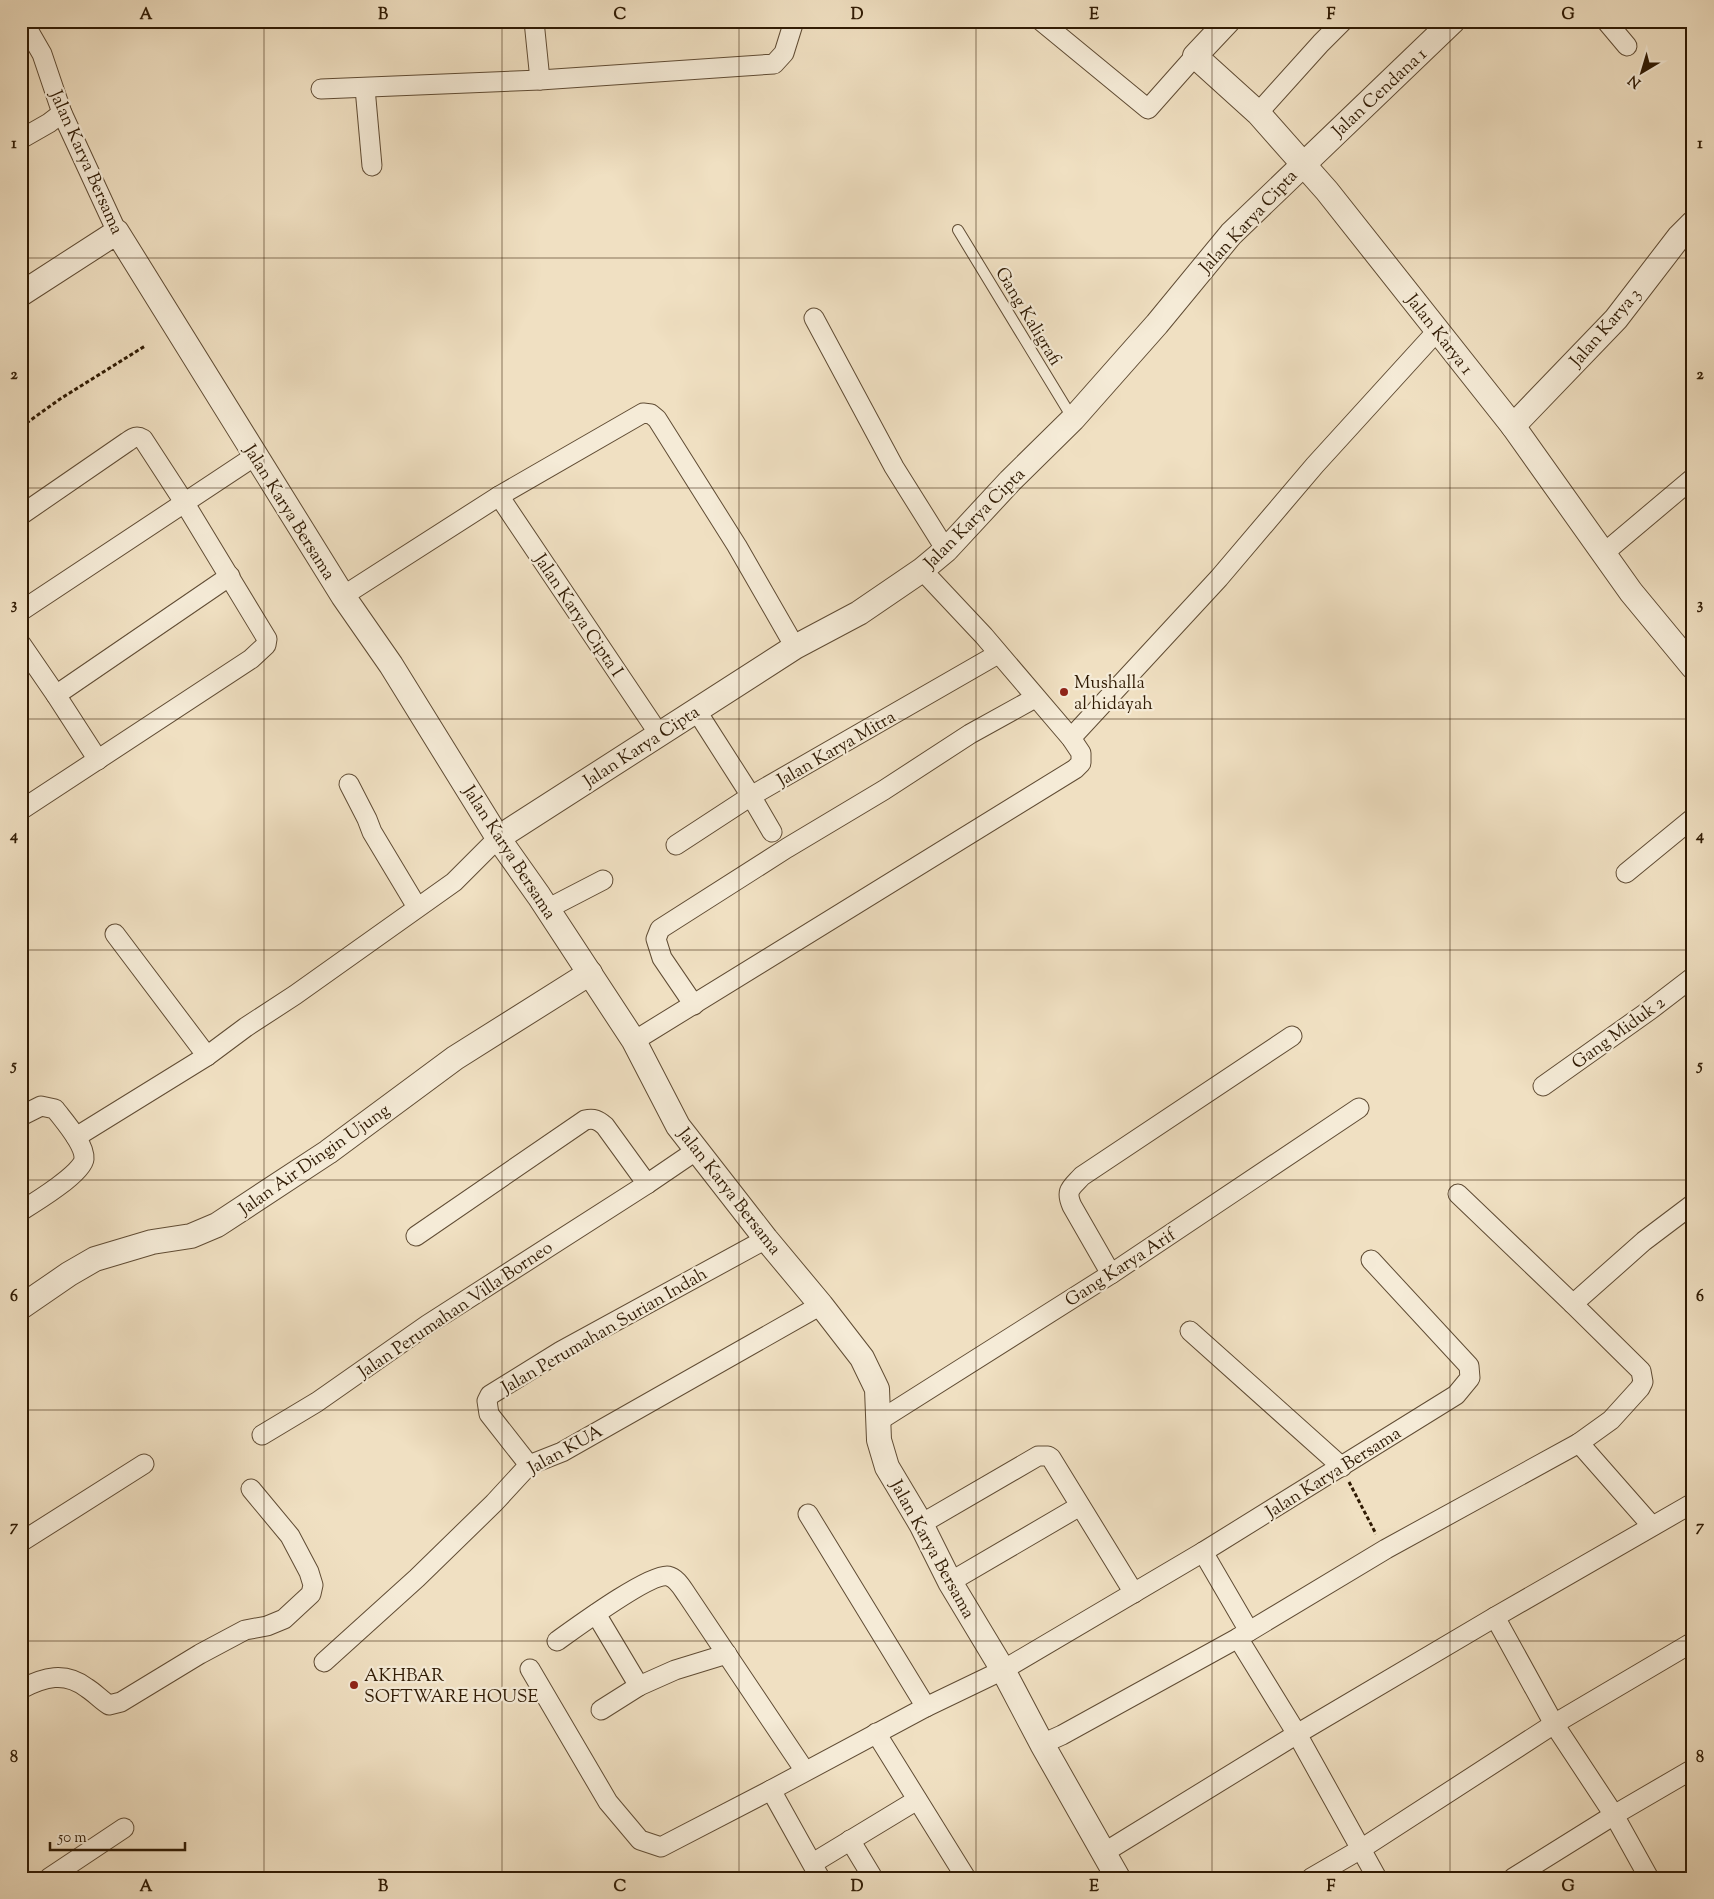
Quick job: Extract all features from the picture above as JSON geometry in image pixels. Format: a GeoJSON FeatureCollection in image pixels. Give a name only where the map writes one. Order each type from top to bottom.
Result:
{"type":"FeatureCollection","features":[{"type":"Feature","properties":{"kind":"street","name":"Jalan Karya Bersama"},"geometry":{"type":"LineString","coordinates":[[24,21],[42,54],[62,113],[117,232],[255,456],[343,596],[391,665],[498,838],[634,1041],[678,1126],[862,1358],[877,1389],[879,1440],[887,1467],[921,1524],[950,1582],[1004,1670],[1042,1744],[1105,1852],[1118,1878]]}},
{"type":"Feature","properties":{"kind":"street"},"geometry":{"type":"LineString","coordinates":[[534,21],[540,80]]}},
{"type":"Feature","properties":{"kind":"street"},"geometry":{"type":"LineString","coordinates":[[322,89],[366,88],[401,84],[540,80],[774,64],[784,53],[794,21]]}},
{"type":"Feature","properties":{"kind":"street"},"geometry":{"type":"LineString","coordinates":[[1041,21],[1148,109],[1228,21]]}},
{"type":"Feature","properties":{"kind":"street"},"geometry":{"type":"LineString","coordinates":[[1258,113],[1343,21]]}},
{"type":"Feature","properties":{"kind":"street","name":"Jalan Cendana 1"},"geometry":{"type":"LineString","coordinates":[[1304,163],[1454,21]]}},
{"type":"Feature","properties":{"kind":"street"},"geometry":{"type":"LineString","coordinates":[[1606,21],[1628,46]]}},
{"type":"Feature","properties":{"kind":"street","name":"Jalan Karya 1"},"geometry":{"type":"LineString","coordinates":[[1195,56],[1258,113],[1304,163],[1513,426],[1631,592],[1689,656]]}},
{"type":"Feature","properties":{"kind":"street"},"geometry":{"type":"LineString","coordinates":[[366,88],[372,166]]}},
{"type":"Feature","properties":{"kind":"street"},"geometry":{"type":"LineString","coordinates":[[21,139],[62,113]]}},
{"type":"Feature","properties":{"kind":"street","name":"Jalan Karya Cipta"},"geometry":{"type":"LineString","coordinates":[[498,838],[794,647],[859,613],[922,570],[946,550],[1010,481],[1072,419],[1157,324],[1231,234],[1304,163]]}},
{"type":"Feature","properties":{"kind":"street","name":"Jalan Karya 3"},"geometry":{"type":"LineString","coordinates":[[1513,426],[1616,319],[1679,237],[1693,223]]}},
{"type":"Feature","properties":{"kind":"street"},"geometry":{"type":"LineString","coordinates":[[21,294],[117,232]]}},
{"type":"Feature","properties":{"kind":"street"},"geometry":{"type":"LineString","coordinates":[[814,318],[894,467],[946,550]]}},
{"type":"Feature","properties":{"kind":"street"},"geometry":{"type":"LineString","coordinates":[[1071,738],[1219,578],[1315,465],[1438,330]]}},
{"type":"Feature","properties":{"kind":"street"},"geometry":{"type":"LineString","coordinates":[[343,596],[499,496],[643,413],[651,414],[657,420],[737,546],[794,647]]}},
{"type":"Feature","properties":{"kind":"street"},"geometry":{"type":"LineString","coordinates":[[21,515],[136,437],[143,439],[230,576],[266,639],[266,645],[251,659],[98,760],[24,802]]}},
{"type":"Feature","properties":{"kind":"street"},"geometry":{"type":"LineString","coordinates":[[21,611],[255,456]]}},
{"type":"Feature","properties":{"kind":"street"},"geometry":{"type":"LineString","coordinates":[[1604,553],[1693,478]]}},
{"type":"Feature","properties":{"kind":"street","name":"Jalan Karya Cipta I"},"geometry":{"type":"LineString","coordinates":[[499,496],[659,734]]}},
{"type":"Feature","properties":{"kind":"street"},"geometry":{"type":"LineString","coordinates":[[634,1041],[1075,769],[1081,763],[1081,753],[1071,738],[984,636],[922,570]]}},
{"type":"Feature","properties":{"kind":"street"},"geometry":{"type":"LineString","coordinates":[[56,694],[230,576]]}},
{"type":"Feature","properties":{"kind":"street"},"geometry":{"type":"LineString","coordinates":[[21,644],[56,694],[98,760]]}},
{"type":"Feature","properties":{"kind":"street","name":"Jalan Karya Mitra"},"geometry":{"type":"LineString","coordinates":[[676,845],[751,796],[998,654]]}},
{"type":"Feature","properties":{"kind":"street"},"geometry":{"type":"LineString","coordinates":[[694,1005],[662,958],[656,939],[660,929],[787,848],[884,790],[970,734],[1035,698]]}},
{"type":"Feature","properties":{"kind":"street"},"geometry":{"type":"LineString","coordinates":[[696,710],[772,832]]}},
{"type":"Feature","properties":{"kind":"street"},"geometry":{"type":"LineString","coordinates":[[349,784],[368,819],[372,832],[417,907]]}},
{"type":"Feature","properties":{"kind":"street"},"geometry":{"type":"LineString","coordinates":[[1626,873],[1693,818]]}},
{"type":"Feature","properties":{"kind":"street"},"geometry":{"type":"LineString","coordinates":[[76,1137],[207,1056],[246,1026],[295,995],[454,882],[498,838]]}},
{"type":"Feature","properties":{"kind":"street"},"geometry":{"type":"LineString","coordinates":[[547,909],[603,880]]}},
{"type":"Feature","properties":{"kind":"street"},"geometry":{"type":"LineString","coordinates":[[115,934],[207,1056]]}},
{"type":"Feature","properties":{"kind":"street","name":"Jalan Air Dingin Ujung"},"geometry":{"type":"LineString","coordinates":[[21,1307],[69,1274],[95,1259],[152,1242],[191,1236],[217,1225],[328,1152],[455,1058],[590,973]]}},
{"type":"Feature","properties":{"kind":"street","name":"Gang Miduk 2"},"geometry":{"type":"LineString","coordinates":[[1543,1086],[1693,977]]}},
{"type":"Feature","properties":{"kind":"street"},"geometry":{"type":"LineString","coordinates":[[1111,1274],[1072,1206],[1069,1190],[1082,1176],[1292,1036]]}},
{"type":"Feature","properties":{"kind":"street"},"geometry":{"type":"LineString","coordinates":[[21,1116],[41,1106],[49,1106],[55,1109],[76,1137],[84,1158],[83,1164],[56,1189],[21,1211]]}},
{"type":"Feature","properties":{"kind":"street","name":"Gang Karya Arif"},"geometry":{"type":"LineString","coordinates":[[877,1422],[1111,1274],[1359,1108]]}},
{"type":"Feature","properties":{"kind":"street"},"geometry":{"type":"LineString","coordinates":[[416,1236],[585,1120],[592,1118],[605,1126],[647,1184]]}},
{"type":"Feature","properties":{"kind":"street","name":"Jalan Perumahan Villa Borneo"},"geometry":{"type":"LineString","coordinates":[[262,1435],[317,1402],[427,1325],[697,1150]]}},
{"type":"Feature","properties":{"kind":"street"},"geometry":{"type":"LineString","coordinates":[[1042,1744],[1062,1735],[1244,1634],[1386,1549],[1579,1443],[1610,1420],[1643,1382],[1641,1371],[1458,1194]]}},
{"type":"Feature","properties":{"kind":"street"},"geometry":{"type":"LineString","coordinates":[[1573,1304],[1644,1241],[1693,1204]]}},
{"type":"Feature","properties":{"kind":"street","name":"Jalan Perumahan Surian Indah"},"geometry":{"type":"LineString","coordinates":[[529,1465],[489,1414],[487,1401],[490,1395],[561,1351],[766,1239]]}},
{"type":"Feature","properties":{"kind":"street","name":"Jalan Karya Bersama"},"geometry":{"type":"LineString","coordinates":[[1004,1670],[1342,1467],[1456,1395],[1470,1378],[1469,1366],[1371,1260]]}},
{"type":"Feature","properties":{"kind":"street","name":"Jalan KUA"},"geometry":{"type":"LineString","coordinates":[[324,1662],[417,1578],[494,1503],[529,1465],[562,1452],[821,1305]]}},
{"type":"Feature","properties":{"kind":"street"},"geometry":{"type":"LineString","coordinates":[[1190,1331],[1342,1467]]}},
{"type":"Feature","properties":{"kind":"street"},"geometry":{"type":"LineString","coordinates":[[1579,1443],[1652,1526]]}},
{"type":"Feature","properties":{"kind":"street"},"geometry":{"type":"LineString","coordinates":[[921,1524],[1038,1456],[1048,1456],[1134,1593]]}},
{"type":"Feature","properties":{"kind":"street"},"geometry":{"type":"LineString","coordinates":[[21,1542],[144,1464]]}},
{"type":"Feature","properties":{"kind":"street"},"geometry":{"type":"LineString","coordinates":[[21,1689],[54,1676],[70,1679],[86,1687],[109,1705],[121,1702],[200,1654],[245,1630],[267,1626],[284,1619],[311,1594],[313,1585],[309,1572],[290,1536],[252,1489]]}},
{"type":"Feature","properties":{"kind":"street"},"geometry":{"type":"LineString","coordinates":[[1105,1852],[1297,1734],[1693,1503]]}},
{"type":"Feature","properties":{"kind":"street"},"geometry":{"type":"LineString","coordinates":[[950,1582],[1080,1506]]}},
{"type":"Feature","properties":{"kind":"street"},"geometry":{"type":"LineString","coordinates":[[808,1514],[926,1707]]}},
{"type":"Feature","properties":{"kind":"street"},"geometry":{"type":"LineString","coordinates":[[1202,1552],[1297,1734],[1376,1878]]}},
{"type":"Feature","properties":{"kind":"street"},"geometry":{"type":"LineString","coordinates":[[557,1642],[596,1614],[648,1582],[664,1576],[670,1576],[677,1581],[687,1595],[805,1771]]}},
{"type":"Feature","properties":{"kind":"street"},"geometry":{"type":"LineString","coordinates":[[596,1614],[639,1686]]}},
{"type":"Feature","properties":{"kind":"street"},"geometry":{"type":"LineString","coordinates":[[1495,1617],[1554,1724],[1614,1815],[1649,1878]]}},
{"type":"Feature","properties":{"kind":"street"},"geometry":{"type":"LineString","coordinates":[[1311,1878],[1361,1849],[1554,1724],[1693,1642]]}},
{"type":"Feature","properties":{"kind":"street"},"geometry":{"type":"LineString","coordinates":[[601,1710],[639,1686],[675,1670],[727,1654]]}},
{"type":"Feature","properties":{"kind":"street"},"geometry":{"type":"LineString","coordinates":[[530,1669],[608,1802],[640,1840],[660,1847],[926,1707],[1004,1670]]}},
{"type":"Feature","properties":{"kind":"street"},"geometry":{"type":"LineString","coordinates":[[876,1733],[966,1878]]}},
{"type":"Feature","properties":{"kind":"street"},"geometry":{"type":"LineString","coordinates":[[1512,1878],[1693,1769]]}},
{"type":"Feature","properties":{"kind":"street"},"geometry":{"type":"LineString","coordinates":[[771,1790],[816,1870],[850,1840],[917,1800]]}},
{"type":"Feature","properties":{"kind":"street"},"geometry":{"type":"LineString","coordinates":[[49,1878],[124,1828]]}},
{"type":"Feature","properties":{"kind":"street"},"geometry":{"type":"LineString","coordinates":[[850,1840],[873,1878]]}},
{"type":"Feature","properties":{"kind":"lane","name":"Gang Kaligrafi"},"geometry":{"type":"LineString","coordinates":[[958,230],[1072,419]]}},
{"type":"Feature","properties":{"kind":"path"},"geometry":{"type":"LineString","coordinates":[[21,427],[60,399],[145,346]]}},
{"type":"Feature","properties":{"kind":"path"},"geometry":{"type":"LineString","coordinates":[[1342,1467],[1370,1524],[1386,1549]]}},
{"type":"Feature","properties":{"kind":"place","name":"Mushalla al hidayah"},"geometry":{"type":"Point","coordinates":[1064,692]}},
{"type":"Feature","properties":{"kind":"place","name":"AKHBAR SOFTWARE HOUSE"},"geometry":{"type":"Point","coordinates":[354,1685]}}]}
